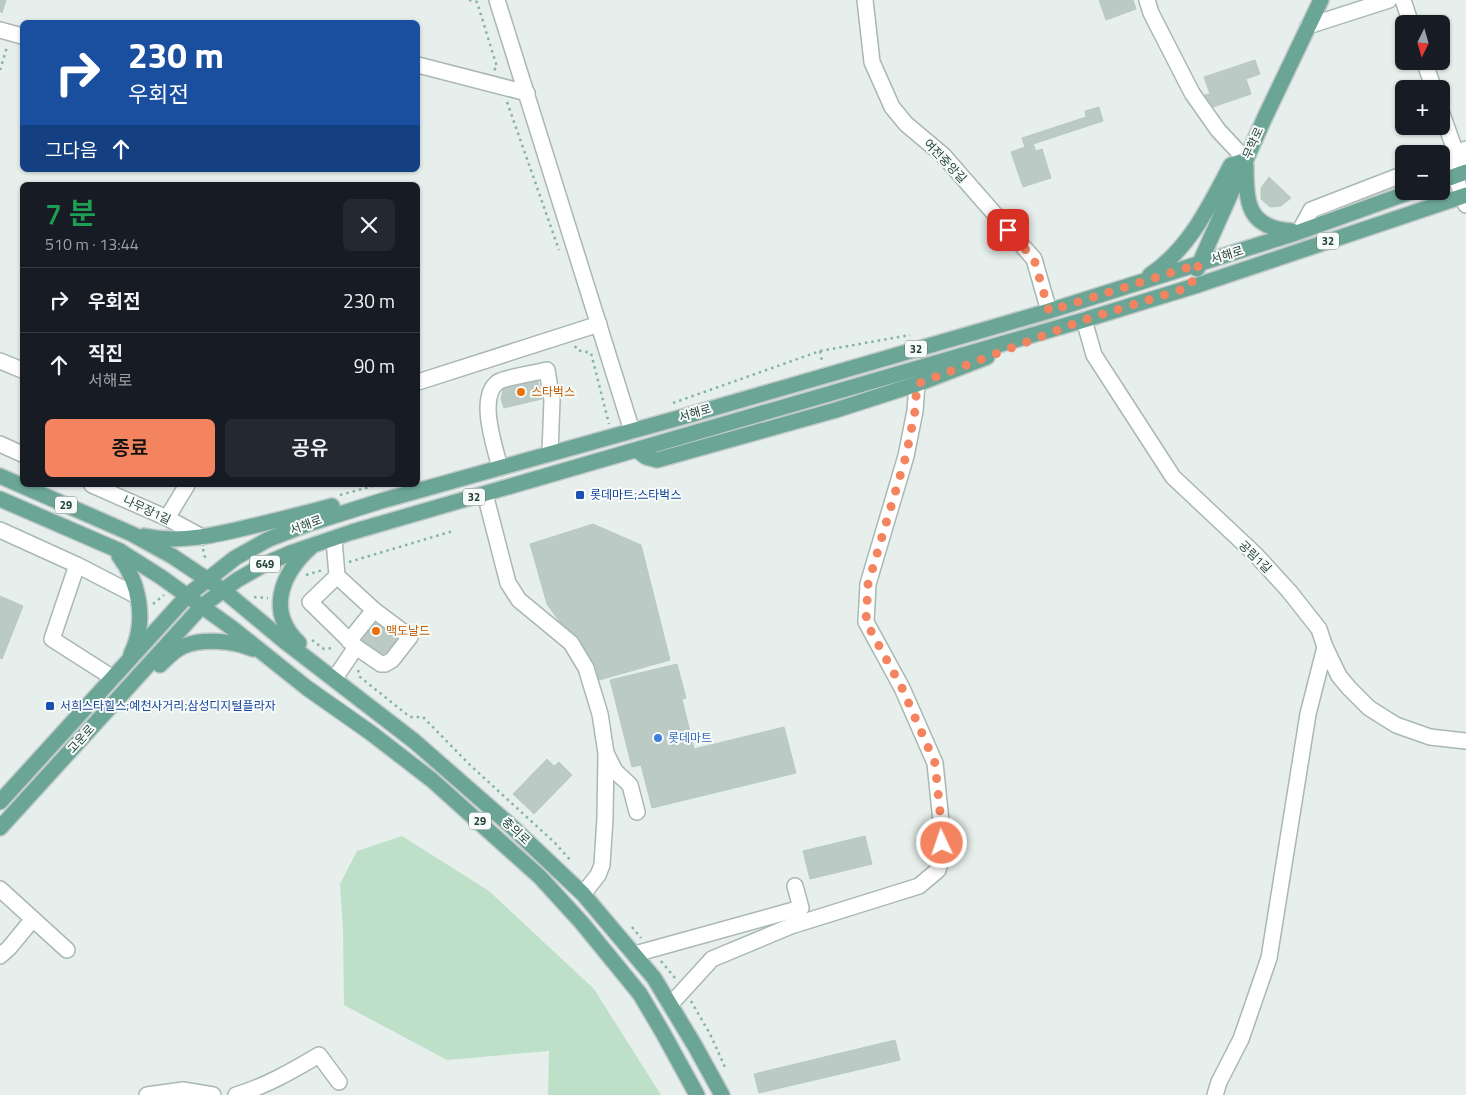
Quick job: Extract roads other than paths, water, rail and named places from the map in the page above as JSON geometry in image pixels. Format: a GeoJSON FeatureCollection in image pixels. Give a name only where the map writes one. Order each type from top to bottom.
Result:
{"type":"FeatureCollection","features":[{"type":"Feature","properties":{"kind":"main road","name":"무학로"},"geometry":{"type":"LineString","coordinates":[[1190,287],[1246,160],[1321,0]]}},
{"type":"Feature","properties":{"kind":"main road"},"geometry":{"type":"LineString","coordinates":[[1140,282],[1162,267],[1175,255],[1198,226],[1231,165],[1246,160],[1246,193],[1249,207],[1255,218],[1275,230],[1299,232]]}},
{"type":"Feature","properties":{"kind":"main road","name":"서해로"},"geometry":{"type":"LineString","coordinates":[[208,580],[235,558],[269,539],[308,524],[381,501],[1049,311],[1299,232],[1395,197]]}},
{"type":"Feature","properties":{"kind":"main road","name":"서해로"},"geometry":{"type":"LineString","coordinates":[[202,606],[237,580],[265,564],[293,552],[485,494],[1084,320],[1465,199]]}},
{"type":"Feature","properties":{"kind":"main road"},"geometry":{"type":"LineString","coordinates":[[638,450],[646,456],[657,460],[836,410],[917,384],[1084,320]]}},
{"type":"Feature","properties":{"kind":"main road","name":"29"},"geometry":{"type":"LineString","coordinates":[[0,476],[20,485]]}},
{"type":"Feature","properties":{"kind":"main road","name":"29"},"geometry":{"type":"LineString","coordinates":[[25,487],[132,534],[172,556],[208,580]]}},
{"type":"Feature","properties":{"kind":"main road"},"geometry":{"type":"LineString","coordinates":[[270,658],[241,645],[213,642],[197,643],[176,650],[150,675],[141,673],[137,663],[127,662],[136,642],[140,613],[137,596],[126,565],[119,556],[120,551],[126,551],[131,547],[132,534],[165,539],[202,537],[230,532],[376,495],[381,501]]}},
{"type":"Feature","properties":{"kind":"main road","name":"29"},"geometry":{"type":"LineString","coordinates":[[0,499],[120,551],[188,595]]}},
{"type":"Feature","properties":{"kind":"main road"},"geometry":{"type":"LineString","coordinates":[[307,688],[304,681],[307,672],[320,667],[319,662],[286,629],[280,605],[282,586],[286,578],[312,546],[304,543],[300,536],[301,531],[308,524]]}},
{"type":"Feature","properties":{"kind":"main road","name":"충의로"},"geometry":{"type":"LineString","coordinates":[[208,580],[414,740],[510,825],[583,894],[654,978],[722,1095]]}},
{"type":"Feature","properties":{"kind":"main road","name":"32"},"geometry":{"type":"LineString","coordinates":[[188,595],[208,580]]}},
{"type":"Feature","properties":{"kind":"main road","name":"충의로"},"geometry":{"type":"LineString","coordinates":[[188,595],[307,688],[371,733],[432,780],[540,877],[582,923],[640,994],[697,1095]]}},
{"type":"Feature","properties":{"kind":"main road","name":"고운로"},"geometry":{"type":"LineString","coordinates":[[0,802],[188,595]]}},
{"type":"Feature","properties":{"kind":"main road","name":"고운로"},"geometry":{"type":"LineString","coordinates":[[0,828],[202,606]]}},
{"type":"Feature","properties":{"kind":"street"},"geometry":{"type":"LineString","coordinates":[[497,0],[632,431]]}},
{"type":"Feature","properties":{"kind":"street","name":"여전중앙길"},"geometry":{"type":"LineString","coordinates":[[865,0],[872,62],[892,107],[906,124],[943,156],[1034,259],[1049,311]]}},
{"type":"Feature","properties":{"kind":"street"},"geometry":{"type":"LineString","coordinates":[[1147,0],[1151,13],[1192,93],[1218,130],[1246,160]]}},
{"type":"Feature","properties":{"kind":"street"},"geometry":{"type":"LineString","coordinates":[[1308,26],[1389,0]]}},
{"type":"Feature","properties":{"kind":"street"},"geometry":{"type":"LineString","coordinates":[[1403,0],[1408,15]]}},
{"type":"Feature","properties":{"kind":"street"},"geometry":{"type":"LineString","coordinates":[[4,36],[20,36]]}},
{"type":"Feature","properties":{"kind":"street"},"geometry":{"type":"LineString","coordinates":[[420,66],[527,93]]}},
{"type":"Feature","properties":{"kind":"street"},"geometry":{"type":"LineString","coordinates":[[1450,129],[1461,151],[1457,174],[1465,199]]}},
{"type":"Feature","properties":{"kind":"street"},"geometry":{"type":"LineString","coordinates":[[1299,232],[1311,210],[1395,177]]}},
{"type":"Feature","properties":{"kind":"street","name":"공림1길"},"geometry":{"type":"LineString","coordinates":[[1084,320],[1094,355],[1172,476],[1256,555],[1289,591],[1319,629],[1325,647],[1339,676],[1349,688],[1369,708],[1396,725],[1430,737],[1466,741]]}},
{"type":"Feature","properties":{"kind":"street"},"geometry":{"type":"LineString","coordinates":[[420,381],[599,324]]}},
{"type":"Feature","properties":{"kind":"street"},"geometry":{"type":"LineString","coordinates":[[0,361],[20,369]]}},
{"type":"Feature","properties":{"kind":"street"},"geometry":{"type":"LineString","coordinates":[[500,468],[487,408],[492,388],[499,381],[547,370],[552,400],[550,454]]}},
{"type":"Feature","properties":{"kind":"street"},"geometry":{"type":"LineString","coordinates":[[670,1005],[712,959],[791,926],[919,886],[938,870],[942,856],[942,831],[935,763],[902,688],[866,622],[868,584],[906,456],[915,411],[917,384]]}},
{"type":"Feature","properties":{"kind":"street"},"geometry":{"type":"LineString","coordinates":[[0,444],[20,453]]}},
{"type":"Feature","properties":{"kind":"street","name":"나무장1길"},"geometry":{"type":"LineString","coordinates":[[97,487],[167,518],[202,537]]}},
{"type":"Feature","properties":{"kind":"street"},"geometry":{"type":"LineString","coordinates":[[167,518],[186,487]]}},
{"type":"Feature","properties":{"kind":"street"},"geometry":{"type":"LineString","coordinates":[[485,494],[508,583],[519,600],[571,643],[586,668],[600,714],[606,753],[602,865],[598,875],[583,894]]}},
{"type":"Feature","properties":{"kind":"street"},"geometry":{"type":"LineString","coordinates":[[0,530],[77,565],[137,596]]}},
{"type":"Feature","properties":{"kind":"street"},"geometry":{"type":"LineString","coordinates":[[334,539],[336,571],[374,610],[410,637],[392,660],[385,664],[377,662],[351,649],[310,602],[336,571]]}},
{"type":"Feature","properties":{"kind":"street"},"geometry":{"type":"LineString","coordinates":[[77,565],[52,639],[113,678]]}},
{"type":"Feature","properties":{"kind":"street"},"geometry":{"type":"LineString","coordinates":[[335,678],[374,610]]}},
{"type":"Feature","properties":{"kind":"street"},"geometry":{"type":"LineString","coordinates":[[1216,1095],[1219,1082],[1241,1039],[1269,958],[1308,714],[1325,647]]}},
{"type":"Feature","properties":{"kind":"street"},"geometry":{"type":"LineString","coordinates":[[606,753],[615,771],[630,785],[637,812]]}},
{"type":"Feature","properties":{"kind":"street"},"geometry":{"type":"LineString","coordinates":[[635,954],[801,908],[795,886]]}},
{"type":"Feature","properties":{"kind":"street"},"geometry":{"type":"LineString","coordinates":[[0,889],[67,950]]}},
{"type":"Feature","properties":{"kind":"street"},"geometry":{"type":"LineString","coordinates":[[0,956],[33,919]]}},
{"type":"Feature","properties":{"kind":"street"},"geometry":{"type":"LineString","coordinates":[[236,1095],[256,1089],[282,1077],[319,1055],[339,1082]]}},
{"type":"Feature","properties":{"kind":"street"},"geometry":{"type":"LineString","coordinates":[[147,1095],[183,1090],[213,1095]]}},
{"type":"Feature","properties":{"kind":"place","name":"스타벅스"},"geometry":{"type":"Point","coordinates":[521,392]}},
{"type":"Feature","properties":{"kind":"place","name":"롯데마트;스타벅스"},"geometry":{"type":"Point","coordinates":[580,495]}},
{"type":"Feature","properties":{"kind":"place","name":"맥도날드"},"geometry":{"type":"Point","coordinates":[376,631]}},
{"type":"Feature","properties":{"kind":"place","name":"서희스타힐스;예천사거리;삼성디지털플라자"},"geometry":{"type":"Point","coordinates":[50,706]}},
{"type":"Feature","properties":{"kind":"place","name":"롯데마트"},"geometry":{"type":"Point","coordinates":[658,738]}}]}
